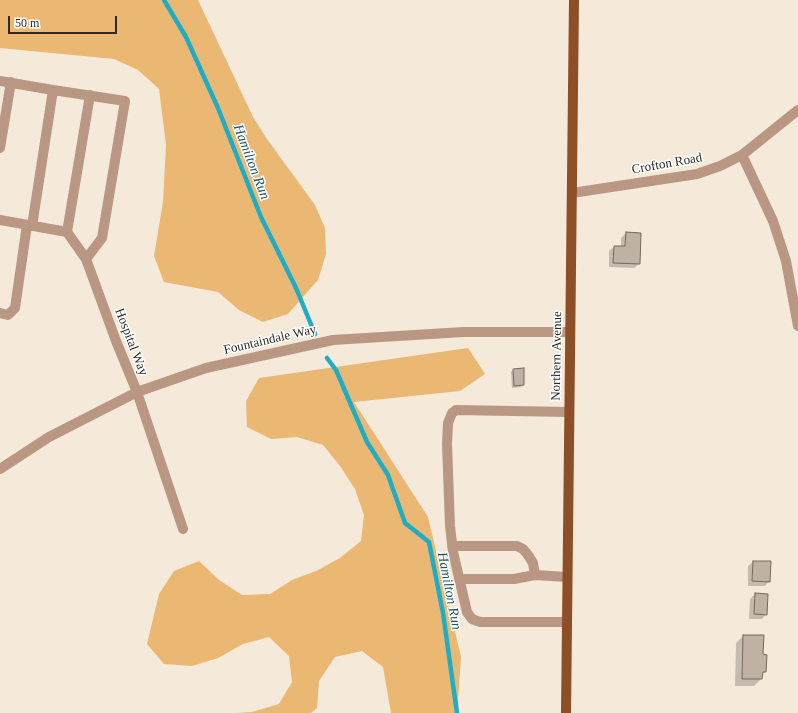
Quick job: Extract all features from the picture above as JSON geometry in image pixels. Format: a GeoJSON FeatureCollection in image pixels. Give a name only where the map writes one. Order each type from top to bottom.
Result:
{"type":"FeatureCollection","features":[{"type":"Feature","properties":{"kind":"main road","name":"Northern Avenue"},"geometry":{"type":"LineString","coordinates":[[566,713],[574,0]]}},
{"type":"Feature","properties":{"kind":"street"},"geometry":{"type":"LineString","coordinates":[[0,81],[124,101],[102,238],[86,259]]}},
{"type":"Feature","properties":{"kind":"street"},"geometry":{"type":"LineString","coordinates":[[0,148],[11,82]]}},
{"type":"Feature","properties":{"kind":"street"},"geometry":{"type":"LineString","coordinates":[[0,313],[8,314],[15,308],[53,90]]}},
{"type":"Feature","properties":{"kind":"street"},"geometry":{"type":"LineString","coordinates":[[0,220],[67,232],[90,95]]}},
{"type":"Feature","properties":{"kind":"street","name":"Crofton Road"},"geometry":{"type":"LineString","coordinates":[[572,193],[697,174],[720,166],[742,155],[798,110]]}},
{"type":"Feature","properties":{"kind":"street"},"geometry":{"type":"LineString","coordinates":[[742,155],[773,221],[786,260],[798,326]]}},
{"type":"Feature","properties":{"kind":"street","name":"Hospital Way"},"geometry":{"type":"LineString","coordinates":[[67,232],[86,259],[116,341],[137,392],[184,529]]}},
{"type":"Feature","properties":{"kind":"street","name":"Fountaindale Way"},"geometry":{"type":"LineString","coordinates":[[0,470],[49,438],[137,392],[206,368],[333,340],[463,332],[570,332]]}},
{"type":"Feature","properties":{"kind":"street"},"geometry":{"type":"LineString","coordinates":[[567,622],[480,622],[472,619],[467,612],[452,546],[447,444],[448,423],[452,413],[456,410],[569,412]]}},
{"type":"Feature","properties":{"kind":"street"},"geometry":{"type":"LineString","coordinates":[[452,546],[517,546],[528,554],[533,563],[536,575]]}},
{"type":"Feature","properties":{"kind":"street"},"geometry":{"type":"LineString","coordinates":[[459,579],[514,579],[536,575],[567,577]]}},
{"type":"Feature","properties":{"kind":"shaded area"},"geometry":{"type":"Polygon","coordinates":[[[0,0],[198,0],[253,117],[267,139],[315,205],[325,228],[326,254],[318,280],[288,314],[263,322],[239,310],[218,292],[164,282],[154,256],[163,202],[166,145],[159,89],[138,70],[114,59],[0,48],[0,0]]]}},
{"type":"Feature","properties":{"kind":"shaded area"},"geometry":{"type":"Polygon","coordinates":[[[468,348],[485,374],[460,391],[354,402],[428,517],[461,657],[457,713],[391,713],[383,667],[362,651],[335,657],[319,681],[317,708],[311,713],[237,713],[252,712],[279,704],[292,682],[289,656],[269,637],[243,644],[218,658],[192,666],[164,664],[147,644],[159,594],[174,571],[199,561],[219,580],[242,595],[270,594],[292,580],[316,571],[340,558],[361,541],[364,515],[355,489],[340,466],[323,445],[297,437],[271,439],[247,427],[246,401],[259,378],[468,348]]]}},
{"type":"Feature","properties":{"kind":"building"},"geometry":{"type":"Polygon","coordinates":[[[626,232],[641,233],[640,264],[613,263],[614,246],[625,246],[626,232]]]}},
{"type":"Feature","properties":{"kind":"building"},"geometry":{"type":"Polygon","coordinates":[[[524,368],[524,385],[514,386],[513,369],[524,368]]]}},
{"type":"Feature","properties":{"kind":"building"},"geometry":{"type":"Polygon","coordinates":[[[753,561],[771,561],[770,582],[752,581],[753,561]]]}},
{"type":"Feature","properties":{"kind":"building"},"geometry":{"type":"Polygon","coordinates":[[[755,593],[768,594],[767,615],[754,614],[755,593]]]}},
{"type":"Feature","properties":{"kind":"building"},"geometry":{"type":"Polygon","coordinates":[[[743,635],[764,635],[763,654],[767,655],[766,672],[763,672],[762,679],[742,679],[743,635]]]}},
{"type":"Feature","properties":{"kind":"waterway","name":"Hamilton Run"},"geometry":{"type":"LineString","coordinates":[[164,0],[186,37],[218,108],[261,217],[296,288],[315,334]]}},
{"type":"Feature","properties":{"kind":"waterway","name":"Hamilton Run"},"geometry":{"type":"LineString","coordinates":[[327,358],[336,370],[367,442],[388,475],[405,523],[429,542],[443,613],[457,713]]}}]}
